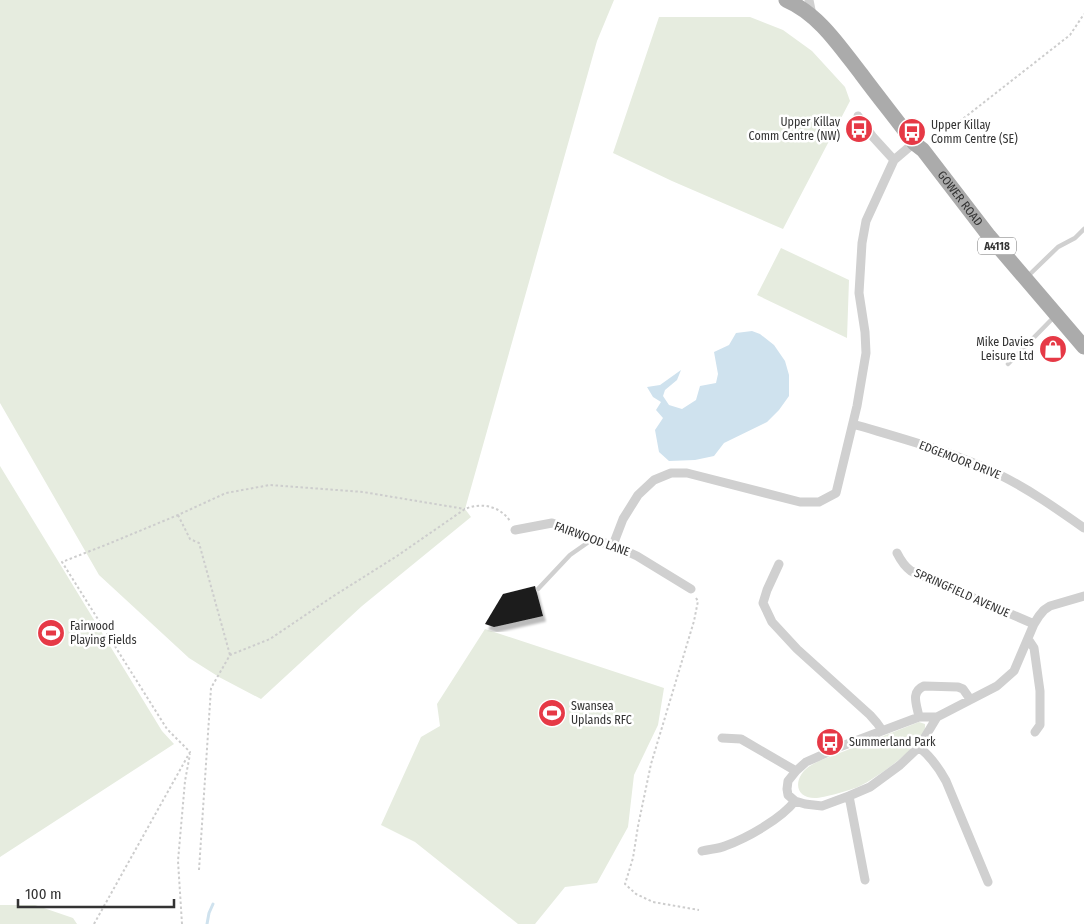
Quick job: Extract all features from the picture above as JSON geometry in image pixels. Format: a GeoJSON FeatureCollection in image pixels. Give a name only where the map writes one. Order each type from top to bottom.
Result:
{"type":"FeatureCollection","features":[{"type":"Feature","properties":{"kind":"main road","name":"A4118"},"geometry":{"type":"LineString","coordinates":[[786,0],[810,8],[918,146]]}},
{"type":"Feature","properties":{"kind":"main road","name":"GOWER ROAD"},"geometry":{"type":"LineString","coordinates":[[918,146],[989,236],[1084,347]]}},
{"type":"Feature","properties":{"kind":"street"},"geometry":{"type":"LineString","coordinates":[[858,116],[873,137],[894,160]]}},
{"type":"Feature","properties":{"kind":"street"},"geometry":{"type":"LineString","coordinates":[[613,545],[623,519],[638,495],[654,480],[671,473],[687,473],[800,502],[819,502],[836,494],[853,424],[866,353],[859,293],[862,243],[866,221],[894,160],[918,146]]}},
{"type":"Feature","properties":{"kind":"street","name":"EDGEMOOR DRIVE"},"geometry":{"type":"LineString","coordinates":[[853,424],[972,462],[1000,475],[1052,506],[1084,528]]}},
{"type":"Feature","properties":{"kind":"street","name":"FAIRWOOD LANE"},"geometry":{"type":"LineString","coordinates":[[515,530],[552,523],[591,540],[613,545],[637,556],[691,589]]}},
{"type":"Feature","properties":{"kind":"street","name":"SPRINGFIELD AVENUE"},"geometry":{"type":"LineString","coordinates":[[897,553],[900,560],[911,571],[1034,624]]}},
{"type":"Feature","properties":{"kind":"street"},"geometry":{"type":"LineString","coordinates":[[779,564],[763,603],[772,622],[797,649],[870,715],[882,730]]}},
{"type":"Feature","properties":{"kind":"street"},"geometry":{"type":"LineString","coordinates":[[937,717],[919,747],[900,765],[870,786],[822,806],[795,801],[788,795],[786,789],[788,781],[806,762],[882,730],[919,717],[937,717],[997,686],[1014,670],[1039,616],[1050,606],[1084,596]]}},
{"type":"Feature","properties":{"kind":"street"},"geometry":{"type":"LineString","coordinates":[[1028,639],[1034,648],[1040,691],[1040,725],[1035,732]]}},
{"type":"Feature","properties":{"kind":"street"},"geometry":{"type":"LineString","coordinates":[[919,717],[915,697],[916,691],[924,686],[958,687],[963,689],[970,700]]}},
{"type":"Feature","properties":{"kind":"street"},"geometry":{"type":"LineString","coordinates":[[722,738],[741,739],[796,771]]}},
{"type":"Feature","properties":{"kind":"street"},"geometry":{"type":"LineString","coordinates":[[919,747],[934,762],[946,781],[988,882]]}},
{"type":"Feature","properties":{"kind":"street"},"geometry":{"type":"LineString","coordinates":[[849,796],[866,880]]}},
{"type":"Feature","properties":{"kind":"street"},"geometry":{"type":"LineString","coordinates":[[702,851],[725,846],[750,834],[780,816],[795,801]]}},
{"type":"Feature","properties":{"kind":"lane"},"geometry":{"type":"LineString","coordinates":[[1026,279],[1058,247],[1075,238],[1084,229]]}},
{"type":"Feature","properties":{"kind":"lane"},"geometry":{"type":"LineString","coordinates":[[1008,364],[1057,314]]}},
{"type":"Feature","properties":{"kind":"lane"},"geometry":{"type":"LineString","coordinates":[[538,589],[570,555],[591,540]]}},
{"type":"Feature","properties":{"kind":"path"},"geometry":{"type":"LineString","coordinates":[[918,146],[1073,32],[1084,14]]}},
{"type":"Feature","properties":{"kind":"path"},"geometry":{"type":"LineString","coordinates":[[190,752],[167,728],[62,562],[178,515],[226,493],[270,485],[363,492],[465,509]]}},
{"type":"Feature","properties":{"kind":"path"},"geometry":{"type":"LineString","coordinates":[[199,870],[211,688],[230,655],[270,640],[465,509],[475,505],[493,508],[506,515],[515,530]]}},
{"type":"Feature","properties":{"kind":"path"},"geometry":{"type":"LineString","coordinates":[[178,515],[190,539],[199,543],[230,655]]}},
{"type":"Feature","properties":{"kind":"path"},"geometry":{"type":"LineString","coordinates":[[691,589],[698,601],[694,621],[651,764],[633,858],[625,884],[636,894],[653,902],[699,910]]}},
{"type":"Feature","properties":{"kind":"path"},"geometry":{"type":"LineString","coordinates":[[94,924],[190,752]]}},
{"type":"Feature","properties":{"kind":"path"},"geometry":{"type":"LineString","coordinates":[[182,924],[178,861],[185,781],[190,752]]}},
{"type":"Feature","properties":{"kind":"shaded area"},"geometry":{"type":"Polygon","coordinates":[[[0,0],[614,0],[597,41],[465,509],[471,517],[362,606],[261,699],[219,677],[189,658],[99,575],[0,403],[0,0]]]}},
{"type":"Feature","properties":{"kind":"shaded area"},"geometry":{"type":"Polygon","coordinates":[[[659,17],[750,17],[783,30],[812,51],[845,87],[850,101],[783,229],[613,153],[659,17]]]}},
{"type":"Feature","properties":{"kind":"shaded area"},"geometry":{"type":"Polygon","coordinates":[[[781,248],[849,280],[847,338],[757,295],[781,248]]]}},
{"type":"Feature","properties":{"kind":"shaded area","name":"Fairwood Playing Fields"},"geometry":{"type":"Polygon","coordinates":[[[0,466],[162,731],[174,744],[0,857],[0,466]]]}},
{"type":"Feature","properties":{"kind":"shaded area"},"geometry":{"type":"Polygon","coordinates":[[[485,629],[664,688],[658,725],[634,775],[628,827],[597,883],[565,887],[535,924],[518,924],[415,842],[381,825],[421,737],[440,726],[437,704],[485,629]]]}},
{"type":"Feature","properties":{"kind":"shaded area"},"geometry":{"type":"Polygon","coordinates":[[[919,722],[925,724],[925,727],[924,734],[919,741],[894,764],[867,782],[851,790],[819,798],[809,797],[800,792],[798,788],[799,779],[806,769],[812,765],[919,722]]]}},
{"type":"Feature","properties":{"kind":"shaded area"},"geometry":{"type":"Polygon","coordinates":[[[0,905],[35,905],[73,918],[77,924],[0,924],[0,905]]]}},
{"type":"Feature","properties":{"kind":"water"},"geometry":{"type":"Polygon","coordinates":[[[752,331],[760,334],[774,345],[785,361],[789,375],[789,396],[767,422],[724,443],[714,456],[695,460],[669,461],[659,452],[655,430],[663,418],[656,410],[661,402],[653,397],[647,387],[660,385],[681,370],[677,380],[665,390],[663,396],[669,405],[682,409],[696,400],[700,386],[716,383],[718,374],[714,352],[729,345],[736,333],[752,331]]]}},
{"type":"Feature","properties":{"kind":"building"},"geometry":{"type":"Polygon","coordinates":[[[535,586],[543,616],[494,627],[485,624],[503,594],[535,586]]]}},
{"type":"Feature","properties":{"kind":"waterway"},"geometry":{"type":"LineString","coordinates":[[207,924],[213,904]]}},
{"type":"Feature","properties":{"kind":"place","name":"Upper Killay Comm Centre (NW)"},"geometry":{"type":"Point","coordinates":[859,129]}},
{"type":"Feature","properties":{"kind":"place","name":"Upper Killay Comm Centre (SE)"},"geometry":{"type":"Point","coordinates":[912,132]}},
{"type":"Feature","properties":{"kind":"place","name":"Mike Davies Leisure Ltd"},"geometry":{"type":"Point","coordinates":[1053,349]}},
{"type":"Feature","properties":{"kind":"place","name":"Fairwood Playing Fields"},"geometry":{"type":"Point","coordinates":[51,633]}},
{"type":"Feature","properties":{"kind":"place","name":"Swansea Uplands RFC"},"geometry":{"type":"Point","coordinates":[552,713]}},
{"type":"Feature","properties":{"kind":"place","name":"Summerland Park"},"geometry":{"type":"Point","coordinates":[830,742]}}]}
